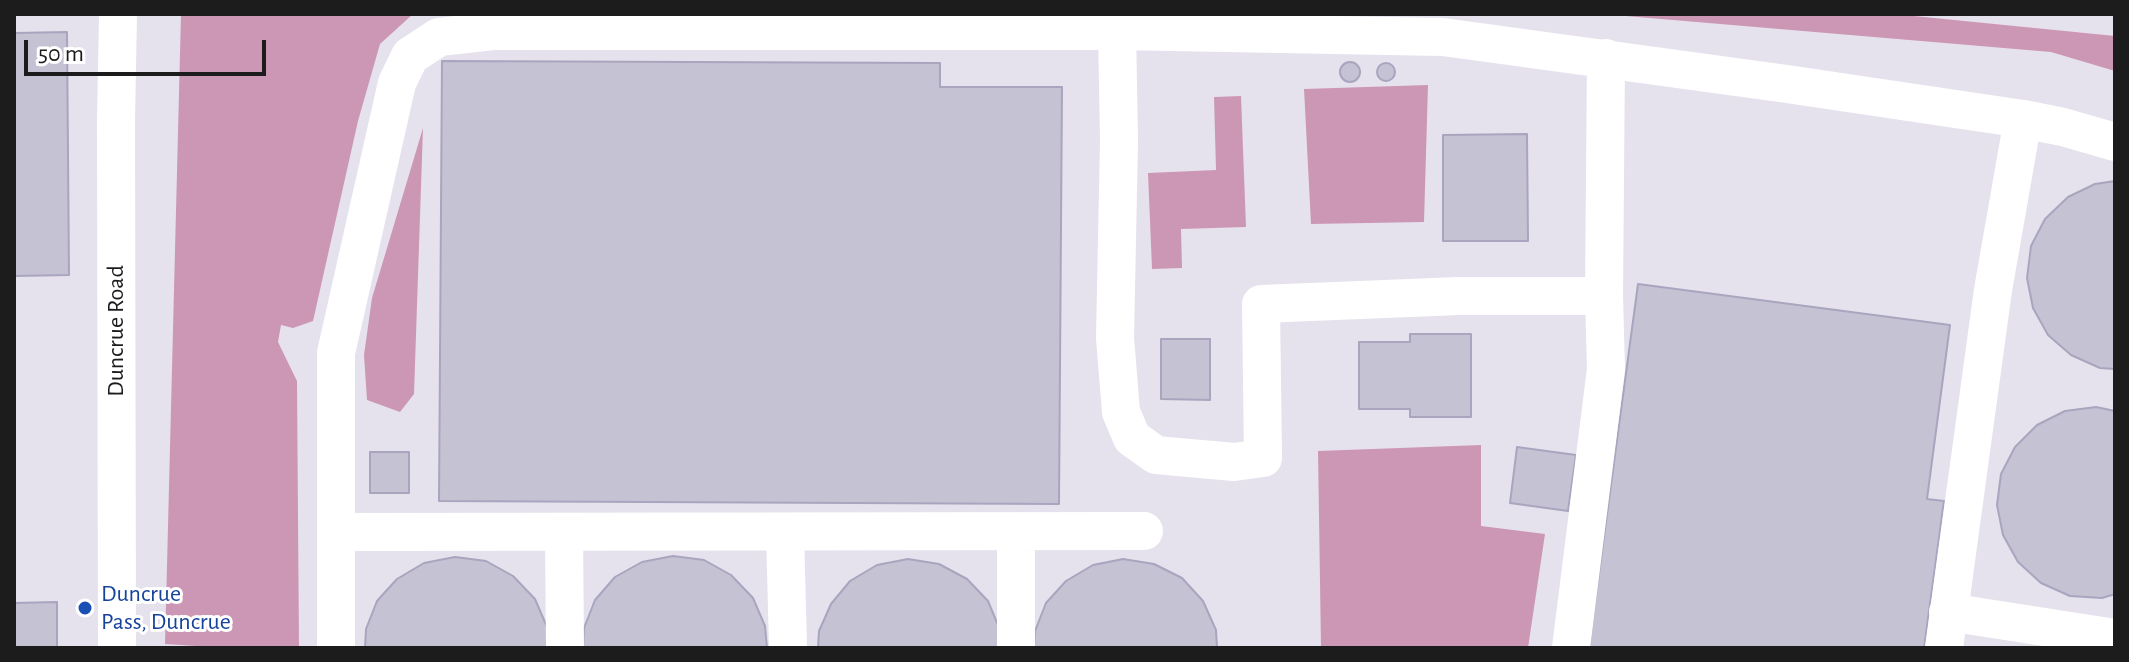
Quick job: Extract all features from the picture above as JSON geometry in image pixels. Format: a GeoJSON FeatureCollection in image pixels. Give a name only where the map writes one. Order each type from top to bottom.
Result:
{"type":"FeatureCollection","features":[{"type":"Feature","properties":{"kind":"street","name":"Duncrue Road"},"geometry":{"type":"LineString","coordinates":[[117,648],[118,14]]}},
{"type":"Feature","properties":{"kind":"street"},"geometry":{"type":"LineString","coordinates":[[336,648],[336,353],[397,83],[410,56],[439,37],[493,31],[1117,31],[1443,37],[2023,119],[2115,142]]}},
{"type":"Feature","properties":{"kind":"street"},"geometry":{"type":"LineString","coordinates":[[1117,31],[1119,140],[1115,338],[1121,412],[1132,438],[1156,455],[1234,462],[1263,458],[1261,304],[1459,296],[1604,296]]}},
{"type":"Feature","properties":{"kind":"street"},"geometry":{"type":"LineString","coordinates":[[1571,648],[1606,369],[1606,58]]}},
{"type":"Feature","properties":{"kind":"street"},"geometry":{"type":"LineString","coordinates":[[2023,119],[1993,290],[1946,630],[2115,638]]}},
{"type":"Feature","properties":{"kind":"street"},"geometry":{"type":"LineString","coordinates":[[337,532],[1144,531]]}},
{"type":"Feature","properties":{"kind":"street"},"geometry":{"type":"LineString","coordinates":[[564,532],[565,648]]}},
{"type":"Feature","properties":{"kind":"street"},"geometry":{"type":"LineString","coordinates":[[785,532],[788,648]]}},
{"type":"Feature","properties":{"kind":"street"},"geometry":{"type":"LineString","coordinates":[[1016,532],[1016,648]]}},
{"type":"Feature","properties":{"kind":"shaded area"},"geometry":{"type":"Polygon","coordinates":[[[181,14],[413,14],[380,44],[358,121],[313,321],[293,328],[281,325],[278,342],[297,381],[299,648],[165,644],[181,14]]]}},
{"type":"Feature","properties":{"kind":"shaded area"},"geometry":{"type":"Polygon","coordinates":[[[1602,14],[1894,14],[2115,36],[2115,71],[2051,52],[1602,14]]]}},
{"type":"Feature","properties":{"kind":"shaded area"},"geometry":{"type":"Polygon","coordinates":[[[1428,85],[1424,222],[1311,224],[1304,89],[1428,85]]]}},
{"type":"Feature","properties":{"kind":"shaded area"},"geometry":{"type":"Polygon","coordinates":[[[1241,96],[1246,227],[1181,229],[1182,268],[1152,269],[1148,173],[1216,170],[1214,97],[1241,96]]]}},
{"type":"Feature","properties":{"kind":"shaded area"},"geometry":{"type":"Polygon","coordinates":[[[423,128],[414,394],[400,412],[367,400],[364,355],[372,298],[423,128]]]}},
{"type":"Feature","properties":{"kind":"shaded area"},"geometry":{"type":"Polygon","coordinates":[[[1481,445],[1481,526],[1545,534],[1528,648],[1321,648],[1318,451],[1481,445]]]}},
{"type":"Feature","properties":{"kind":"building"},"geometry":{"type":"Polygon","coordinates":[[[67,32],[69,275],[14,276],[14,33],[67,32]]]}},
{"type":"Feature","properties":{"kind":"building"},"geometry":{"type":"Polygon","coordinates":[[[442,61],[940,63],[940,87],[1062,87],[1059,504],[439,501],[442,61]]]}},
{"type":"Feature","properties":{"kind":"building"},"geometry":{"type":"Polygon","coordinates":[[[1350,62],[1357,65],[1360,72],[1357,79],[1350,82],[1343,79],[1340,72],[1343,65],[1350,62]]]}},
{"type":"Feature","properties":{"kind":"building"},"geometry":{"type":"Polygon","coordinates":[[[1382,63],[1390,63],[1395,72],[1393,79],[1382,81],[1377,76],[1377,68],[1382,63]]]}},
{"type":"Feature","properties":{"kind":"building"},"geometry":{"type":"Polygon","coordinates":[[[1527,134],[1528,241],[1443,241],[1443,135],[1527,134]]]}},
{"type":"Feature","properties":{"kind":"building"},"geometry":{"type":"Polygon","coordinates":[[[2115,181],[2115,369],[2100,368],[2071,355],[2048,335],[2033,308],[2027,278],[2031,246],[2045,219],[2068,197],[2095,184],[2115,181]]]}},
{"type":"Feature","properties":{"kind":"building"},"geometry":{"type":"Polygon","coordinates":[[[1638,284],[1950,325],[1927,499],[1944,501],[1924,648],[1589,648],[1638,284]]]}},
{"type":"Feature","properties":{"kind":"building"},"geometry":{"type":"Polygon","coordinates":[[[1410,334],[1471,334],[1471,417],[1410,417],[1410,409],[1359,409],[1359,342],[1410,342],[1410,334]]]}},
{"type":"Feature","properties":{"kind":"building"},"geometry":{"type":"Polygon","coordinates":[[[1161,339],[1210,339],[1210,400],[1161,399],[1161,339]]]}},
{"type":"Feature","properties":{"kind":"building"},"geometry":{"type":"Polygon","coordinates":[[[2096,407],[2115,411],[2115,594],[2102,598],[2070,596],[2041,583],[2018,562],[2003,535],[1997,505],[2001,474],[2015,447],[2037,425],[2065,411],[2096,407]]]}},
{"type":"Feature","properties":{"kind":"building"},"geometry":{"type":"Polygon","coordinates":[[[1517,447],[1576,455],[1568,511],[1510,503],[1517,447]]]}},
{"type":"Feature","properties":{"kind":"building"},"geometry":{"type":"Polygon","coordinates":[[[370,452],[409,452],[409,493],[370,493],[370,452]]]}},
{"type":"Feature","properties":{"kind":"building"},"geometry":{"type":"Polygon","coordinates":[[[673,556],[704,560],[731,575],[753,598],[765,626],[767,648],[583,648],[584,628],[595,600],[615,577],[642,562],[673,556]]]}},
{"type":"Feature","properties":{"kind":"building"},"geometry":{"type":"Polygon","coordinates":[[[455,557],[486,561],[513,576],[535,599],[547,627],[549,648],[365,648],[366,629],[377,601],[397,579],[424,563],[455,557]]]}},
{"type":"Feature","properties":{"kind":"building"},"geometry":{"type":"Polygon","coordinates":[[[908,559],[939,564],[967,579],[988,601],[1000,630],[1002,648],[818,648],[819,631],[831,604],[850,581],[877,565],[908,559]]]}},
{"type":"Feature","properties":{"kind":"building"},"geometry":{"type":"Polygon","coordinates":[[[1123,559],[1154,564],[1182,578],[1203,601],[1216,630],[1217,648],[1034,648],[1035,631],[1046,603],[1066,581],[1093,565],[1123,559]]]}},
{"type":"Feature","properties":{"kind":"building"},"geometry":{"type":"Polygon","coordinates":[[[57,602],[57,648],[14,648],[14,603],[57,602]]]}},
{"type":"Feature","properties":{"kind":"place","name":"Duncrue Pass, Duncrue"},"geometry":{"type":"Point","coordinates":[85,608]}}]}
